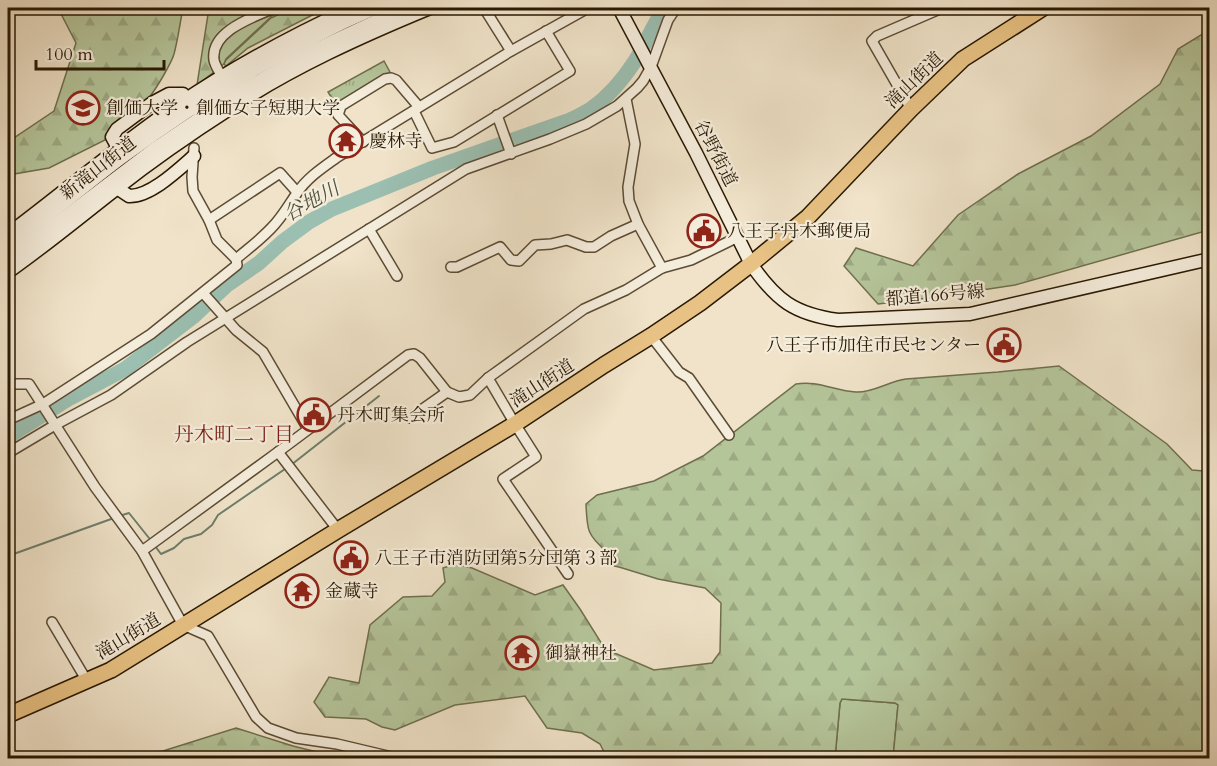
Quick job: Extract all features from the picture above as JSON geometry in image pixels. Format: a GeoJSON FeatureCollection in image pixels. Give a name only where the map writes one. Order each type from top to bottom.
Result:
{"type":"FeatureCollection","features":[{"type":"Feature","properties":{"kind":"highway","name":"滝山街道"},"geometry":{"type":"LineString","coordinates":[[8,715],[111,670],[515,424],[700,303],[808,217],[911,109],[963,59],[1043,8]]}},
{"type":"Feature","properties":{"kind":"main road"},"geometry":{"type":"LineString","coordinates":[[8,234],[118,148],[177,106],[289,39],[352,8]]}},
{"type":"Feature","properties":{"kind":"main road","name":"新滝山街道"},"geometry":{"type":"LineString","coordinates":[[8,246],[119,160],[228,85],[333,27],[376,8]]}},
{"type":"Feature","properties":{"kind":"main road","name":"新滝山街道"},"geometry":{"type":"LineString","coordinates":[[8,260],[146,154],[219,104],[301,56],[404,8]]}},
{"type":"Feature","properties":{"kind":"main road"},"geometry":{"type":"LineString","coordinates":[[8,272],[117,188],[198,130],[271,83],[366,35],[430,8]]}},
{"type":"Feature","properties":{"kind":"main road","name":"谷野街道"},"geometry":{"type":"LineString","coordinates":[[619,8],[751,264]]}},
{"type":"Feature","properties":{"kind":"main road"},"geometry":{"type":"LineString","coordinates":[[118,148],[112,137],[117,129],[152,103],[169,94],[183,94]]}},
{"type":"Feature","properties":{"kind":"main road"},"geometry":{"type":"LineString","coordinates":[[117,188],[129,196],[140,195],[172,174],[194,152]]}},
{"type":"Feature","properties":{"kind":"main road","name":"都道166号線"},"geometry":{"type":"LineString","coordinates":[[751,264],[775,295],[784,302],[804,312],[838,320],[970,314],[1209,259]]}},
{"type":"Feature","properties":{"kind":"street"},"geometry":{"type":"LineString","coordinates":[[222,77],[214,61],[217,43],[222,36],[236,26],[274,8]]}},
{"type":"Feature","properties":{"kind":"street"},"geometry":{"type":"LineString","coordinates":[[484,8],[511,51]]}},
{"type":"Feature","properties":{"kind":"street"},"geometry":{"type":"LineString","coordinates":[[236,259],[275,225],[297,192],[317,171],[511,51],[588,8]]}},
{"type":"Feature","properties":{"kind":"street"},"geometry":{"type":"LineString","coordinates":[[8,453],[54,423],[111,395],[222,315],[466,169],[586,124],[604,114],[626,99],[643,81],[668,20],[676,8]]}},
{"type":"Feature","properties":{"kind":"street"},"geometry":{"type":"LineString","coordinates":[[911,109],[872,40],[942,8]]}},
{"type":"Feature","properties":{"kind":"street"},"geometry":{"type":"LineString","coordinates":[[363,142],[338,116],[339,110],[341,106],[385,79],[391,78],[396,80],[417,109],[432,148],[454,142],[570,71],[546,31]]}},
{"type":"Feature","properties":{"kind":"street"},"geometry":{"type":"LineString","coordinates":[[626,99],[635,144],[628,187],[629,201],[638,224],[662,268]]}},
{"type":"Feature","properties":{"kind":"street"},"geometry":{"type":"LineString","coordinates":[[497,115],[510,152]]}},
{"type":"Feature","properties":{"kind":"street"},"geometry":{"type":"LineString","coordinates":[[8,420],[43,405],[151,334],[205,295],[237,265],[236,259],[217,240],[193,191],[194,152]]}},
{"type":"Feature","properties":{"kind":"street"},"geometry":{"type":"LineString","coordinates":[[209,220],[280,173],[297,192]]}},
{"type":"Feature","properties":{"kind":"street"},"geometry":{"type":"LineString","coordinates":[[451,267],[458,267],[500,247],[511,260],[519,261],[535,245],[567,240],[586,247],[594,247],[611,236],[638,224]]}},
{"type":"Feature","properties":{"kind":"street"},"geometry":{"type":"LineString","coordinates":[[369,229],[397,276]]}},
{"type":"Feature","properties":{"kind":"street"},"geometry":{"type":"LineString","coordinates":[[142,551],[408,355],[414,354],[420,358],[447,392],[459,397],[470,395],[488,378],[584,309],[626,290],[662,268],[691,260],[738,237]]}},
{"type":"Feature","properties":{"kind":"street"},"geometry":{"type":"LineString","coordinates":[[205,295],[236,330],[263,352],[308,429]]}},
{"type":"Feature","properties":{"kind":"street"},"geometry":{"type":"LineString","coordinates":[[651,336],[679,372],[688,378],[729,435]]}},
{"type":"Feature","properties":{"kind":"street"},"geometry":{"type":"LineString","coordinates":[[488,378],[536,457],[503,479],[568,574]]}},
{"type":"Feature","properties":{"kind":"street"},"geometry":{"type":"LineString","coordinates":[[8,384],[29,384],[95,487],[142,551],[183,625],[208,636],[256,717],[268,728],[296,738],[337,744],[396,758]]}},
{"type":"Feature","properties":{"kind":"street"},"geometry":{"type":"LineString","coordinates":[[410,418],[447,392]]}},
{"type":"Feature","properties":{"kind":"street"},"geometry":{"type":"LineString","coordinates":[[278,452],[338,530]]}},
{"type":"Feature","properties":{"kind":"street"},"geometry":{"type":"LineString","coordinates":[[52,622],[87,681]]}},
{"type":"Feature","properties":{"kind":"green space"},"geometry":{"type":"Polygon","coordinates":[[[58,8],[183,8],[174,54],[164,75],[145,101],[113,125],[105,140],[49,168],[8,175],[8,142],[54,111],[76,43],[58,8]]]}},
{"type":"Feature","properties":{"kind":"green space"},"geometry":{"type":"Polygon","coordinates":[[[209,8],[230,8],[233,13],[252,8],[257,10],[227,27],[214,39],[211,59],[214,72],[197,85],[209,8]]]}},
{"type":"Feature","properties":{"kind":"green space"},"geometry":{"type":"Polygon","coordinates":[[[292,8],[326,8],[248,48],[226,66],[224,64],[271,18],[292,8]]]}},
{"type":"Feature","properties":{"kind":"green space"},"geometry":{"type":"Polygon","coordinates":[[[274,14],[221,66],[219,55],[221,46],[227,38],[245,26],[274,14]]]}},
{"type":"Feature","properties":{"kind":"green space"},"geometry":{"type":"Polygon","coordinates":[[[1209,30],[1209,230],[1015,285],[878,304],[844,266],[856,248],[913,266],[958,215],[1018,174],[1091,136],[1160,84],[1178,49],[1209,30]]]}},
{"type":"Feature","properties":{"kind":"green space"},"geometry":{"type":"Polygon","coordinates":[[[384,61],[391,74],[336,105],[328,92],[384,61]]]}},
{"type":"Feature","properties":{"kind":"green space"},"geometry":{"type":"Polygon","coordinates":[[[1059,366],[1167,444],[1192,470],[1204,471],[1209,468],[1209,758],[893,758],[898,705],[842,699],[835,758],[607,758],[600,744],[582,733],[547,728],[525,696],[455,705],[395,730],[382,727],[366,719],[325,717],[314,702],[329,677],[359,683],[370,625],[403,597],[432,596],[445,582],[443,568],[455,564],[472,568],[535,595],[563,585],[605,649],[654,670],[712,663],[720,652],[721,603],[705,588],[658,579],[604,564],[607,552],[595,541],[589,531],[586,504],[597,495],[654,481],[703,456],[796,384],[811,383],[862,392],[906,379],[1059,366]]]}},
{"type":"Feature","properties":{"kind":"green space"},"geometry":{"type":"Polygon","coordinates":[[[842,699],[898,705],[893,758],[835,758],[842,699]]]}},
{"type":"Feature","properties":{"kind":"green space"},"geometry":{"type":"Polygon","coordinates":[[[236,728],[341,758],[117,758],[163,751],[236,728]]]}},
{"type":"Feature","properties":{"kind":"waterway","name":"谷地川"},"geometry":{"type":"LineString","coordinates":[[8,437],[70,398],[125,369],[194,316],[227,285],[259,263],[282,242],[309,222],[332,209],[433,168],[570,120],[591,109],[626,74],[665,8]]}},
{"type":"Feature","properties":{"kind":"waterway"},"geometry":{"type":"LineString","coordinates":[[291,465],[379,396]]}},
{"type":"Feature","properties":{"kind":"waterway"},"geometry":{"type":"LineString","coordinates":[[155,546],[161,554],[174,548],[184,539],[201,534],[212,525],[218,515],[285,469]]}},
{"type":"Feature","properties":{"kind":"waterway"},"geometry":{"type":"LineString","coordinates":[[119,516],[129,513],[149,538]]}},
{"type":"Feature","properties":{"kind":"waterway"},"geometry":{"type":"LineString","coordinates":[[8,556],[114,518]]}},
{"type":"Feature","properties":{"kind":"place","name":"創価大学・創価女子短期大学"},"geometry":{"type":"Point","coordinates":[83,108]}},
{"type":"Feature","properties":{"kind":"place","name":"慶林寺"},"geometry":{"type":"Point","coordinates":[346,141]}},
{"type":"Feature","properties":{"kind":"place","name":"八王子丹木郵便局"},"geometry":{"type":"Point","coordinates":[704,231]}},
{"type":"Feature","properties":{"kind":"place","name":"八王子市加住市民センター"},"geometry":{"type":"Point","coordinates":[1004,345]}},
{"type":"Feature","properties":{"kind":"place","name":"丹木町集会所"},"geometry":{"type":"Point","coordinates":[314,415]}},
{"type":"Feature","properties":{"kind":"place","name":"八王子市消防団第5分団第３部"},"geometry":{"type":"Point","coordinates":[351,558]}},
{"type":"Feature","properties":{"kind":"place","name":"金蔵寺"},"geometry":{"type":"Point","coordinates":[302,591]}},
{"type":"Feature","properties":{"kind":"place","name":"御嶽神社"},"geometry":{"type":"Point","coordinates":[522,653]}},
{"type":"Feature","properties":{"kind":"district","name":"丹木町二丁目"},"geometry":{"type":"Point","coordinates":[234,434]}}]}
